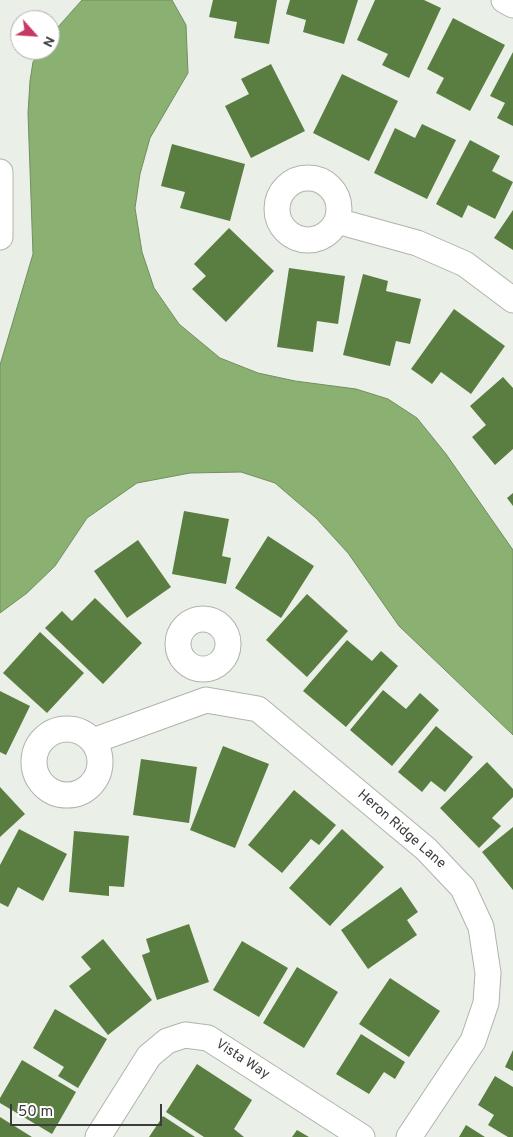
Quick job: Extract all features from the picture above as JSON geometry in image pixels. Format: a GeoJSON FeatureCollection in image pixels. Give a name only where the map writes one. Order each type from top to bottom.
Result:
{"type":"FeatureCollection","features":[{"type":"Feature","properties":{"kind":"street"},"geometry":{"type":"LineString","coordinates":[[504,0],[513,5]]}},
{"type":"Feature","properties":{"kind":"street"},"geometry":{"type":"LineString","coordinates":[[0,172],[0,237]]}},
{"type":"Feature","properties":{"kind":"street"},"geometry":{"type":"LineString","coordinates":[[337,222],[417,243],[457,261],[513,300]]}},
{"type":"Feature","properties":{"kind":"street"},"geometry":{"type":"LineString","coordinates":[[206,669],[206,700]]}},
{"type":"Feature","properties":{"kind":"street","name":"Heron Ridge Lane"},"geometry":{"type":"LineString","coordinates":[[93,741],[206,700],[258,708],[426,849],[463,888],[481,927],[488,973],[486,1002],[473,1041],[409,1137]]}},
{"type":"Feature","properties":{"kind":"street","name":"Vista Way"},"geometry":{"type":"LineString","coordinates":[[98,1137],[150,1056],[167,1041],[185,1035],[208,1038],[362,1137]]}},
{"type":"Feature","properties":{"kind":"shaded area"},"geometry":{"type":"Polygon","coordinates":[[[82,0],[172,0],[186,25],[188,73],[150,138],[140,174],[135,208],[142,252],[154,288],[179,324],[220,358],[258,373],[295,381],[356,389],[388,399],[417,418],[446,454],[513,550],[513,735],[399,626],[348,553],[316,518],[275,483],[241,472],[190,473],[137,483],[87,518],[55,566],[27,593],[0,613],[0,365],[33,254],[28,113],[33,62],[34,60],[60,60],[60,25],[82,0]]]}},
{"type":"Feature","properties":{"kind":"building"},"geometry":{"type":"Polygon","coordinates":[[[213,0],[277,0],[269,44],[234,38],[237,22],[209,17],[213,0]]]}},
{"type":"Feature","properties":{"kind":"building"},"geometry":{"type":"Polygon","coordinates":[[[290,0],[358,0],[344,44],[303,32],[306,20],[286,14],[290,0]]]}},
{"type":"Feature","properties":{"kind":"building"},"geometry":{"type":"Polygon","coordinates":[[[375,0],[424,0],[441,8],[409,78],[382,65],[388,54],[357,40],[375,0]]]}},
{"type":"Feature","properties":{"kind":"building"},"geometry":{"type":"Polygon","coordinates":[[[453,18],[505,45],[470,111],[436,93],[444,78],[427,69],[453,18]]]}},
{"type":"Feature","properties":{"kind":"building"},"geometry":{"type":"Polygon","coordinates":[[[513,52],[513,126],[497,118],[505,103],[490,96],[513,52]]]}},
{"type":"Feature","properties":{"kind":"building"},"geometry":{"type":"Polygon","coordinates":[[[271,64],[305,131],[251,158],[225,106],[249,94],[241,79],[271,64]]]}},
{"type":"Feature","properties":{"kind":"building"},"geometry":{"type":"Polygon","coordinates":[[[342,74],[398,101],[369,161],[313,133],[342,74]]]}},
{"type":"Feature","properties":{"kind":"building"},"geometry":{"type":"Polygon","coordinates":[[[422,124],[456,140],[427,199],[374,173],[395,128],[415,138],[422,124]]]}},
{"type":"Feature","properties":{"kind":"building"},"geometry":{"type":"Polygon","coordinates":[[[470,140],[500,156],[492,171],[513,182],[495,219],[468,205],[462,218],[436,204],[470,140]]]}},
{"type":"Feature","properties":{"kind":"building"},"geometry":{"type":"Polygon","coordinates":[[[172,144],[245,164],[230,221],[180,208],[185,192],[161,186],[172,144]]]}},
{"type":"Feature","properties":{"kind":"building"},"geometry":{"type":"Polygon","coordinates":[[[513,210],[513,250],[494,238],[513,210]]]}},
{"type":"Feature","properties":{"kind":"building"},"geometry":{"type":"Polygon","coordinates":[[[229,228],[274,271],[226,322],[192,289],[206,276],[194,264],[229,228]]]}},
{"type":"Feature","properties":{"kind":"building"},"geometry":{"type":"Polygon","coordinates":[[[289,268],[345,276],[338,324],[317,321],[313,352],[277,347],[289,268]]]}},
{"type":"Feature","properties":{"kind":"building"},"geometry":{"type":"Polygon","coordinates":[[[363,274],[388,281],[386,291],[421,299],[410,344],[396,341],[390,366],[343,355],[363,274]]]}},
{"type":"Feature","properties":{"kind":"building"},"geometry":{"type":"Polygon","coordinates":[[[454,309],[505,346],[471,394],[441,372],[432,384],[411,369],[454,309]]]}},
{"type":"Feature","properties":{"kind":"building"},"geometry":{"type":"Polygon","coordinates":[[[503,377],[513,388],[513,449],[495,465],[472,437],[486,425],[470,406],[503,377]]]}},
{"type":"Feature","properties":{"kind":"building"},"geometry":{"type":"Polygon","coordinates":[[[513,493],[513,506],[507,498],[513,493]]]}},
{"type":"Feature","properties":{"kind":"building"},"geometry":{"type":"Polygon","coordinates":[[[184,511],[229,519],[222,556],[231,558],[226,584],[172,574],[184,511]]]}},
{"type":"Feature","properties":{"kind":"building"},"geometry":{"type":"Polygon","coordinates":[[[268,536],[314,566],[281,618],[235,588],[268,536]]]}},
{"type":"Feature","properties":{"kind":"building"},"geometry":{"type":"Polygon","coordinates":[[[138,540],[171,587],[127,618],[94,571],[138,540]]]}},
{"type":"Feature","properties":{"kind":"building"},"geometry":{"type":"Polygon","coordinates":[[[307,594],[348,631],[307,677],[266,640],[307,594]]]}},
{"type":"Feature","properties":{"kind":"building"},"geometry":{"type":"Polygon","coordinates":[[[95,598],[142,643],[103,684],[45,628],[62,611],[72,621],[95,598]]]}},
{"type":"Feature","properties":{"kind":"building"},"geometry":{"type":"Polygon","coordinates":[[[40,632],[84,673],[47,713],[3,673],[40,632]]]}},
{"type":"Feature","properties":{"kind":"building"},"geometry":{"type":"Polygon","coordinates":[[[347,640],[372,661],[381,651],[398,666],[346,727],[303,691],[347,640]]]}},
{"type":"Feature","properties":{"kind":"building"},"geometry":{"type":"Polygon","coordinates":[[[383,690],[406,709],[420,693],[439,710],[392,766],[350,730],[383,690]]]}},
{"type":"Feature","properties":{"kind":"building"},"geometry":{"type":"Polygon","coordinates":[[[0,691],[30,706],[6,755],[0,752],[0,691]]]}},
{"type":"Feature","properties":{"kind":"building"},"geometry":{"type":"Polygon","coordinates":[[[436,726],[473,757],[445,792],[431,781],[422,792],[398,772],[436,726]]]}},
{"type":"Feature","properties":{"kind":"building"},"geometry":{"type":"Polygon","coordinates":[[[223,746],[269,764],[235,848],[190,830],[223,746]]]}},
{"type":"Feature","properties":{"kind":"building"},"geometry":{"type":"Polygon","coordinates":[[[141,759],[197,767],[189,823],[133,815],[141,759]]]}},
{"type":"Feature","properties":{"kind":"building"},"geometry":{"type":"Polygon","coordinates":[[[487,762],[513,789],[513,797],[492,818],[501,826],[479,848],[440,808],[487,762]]]}},
{"type":"Feature","properties":{"kind":"building"},"geometry":{"type":"Polygon","coordinates":[[[0,787],[25,814],[0,837],[0,787]]]}},
{"type":"Feature","properties":{"kind":"building"},"geometry":{"type":"Polygon","coordinates":[[[294,790],[336,825],[319,845],[311,839],[282,873],[248,845],[294,790]]]}},
{"type":"Feature","properties":{"kind":"building"},"geometry":{"type":"Polygon","coordinates":[[[513,827],[513,890],[482,852],[513,827]]]}},
{"type":"Feature","properties":{"kind":"building"},"geometry":{"type":"Polygon","coordinates":[[[19,829],[67,854],[43,901],[18,887],[8,907],[0,903],[0,865],[19,829]]]}},
{"type":"Feature","properties":{"kind":"building"},"geometry":{"type":"Polygon","coordinates":[[[342,829],[384,867],[330,926],[289,888],[342,829]]]}},
{"type":"Feature","properties":{"kind":"building"},"geometry":{"type":"Polygon","coordinates":[[[74,831],[129,836],[124,887],[109,886],[109,896],[69,892],[74,831]]]}},
{"type":"Feature","properties":{"kind":"building"},"geometry":{"type":"Polygon","coordinates":[[[401,887],[418,912],[407,920],[417,935],[368,969],[341,930],[401,887]]]}},
{"type":"Feature","properties":{"kind":"building"},"geometry":{"type":"Polygon","coordinates":[[[189,924],[209,982],[157,1000],[142,955],[150,952],[146,939],[189,924]]]}},
{"type":"Feature","properties":{"kind":"building"},"geometry":{"type":"Polygon","coordinates":[[[103,939],[152,1000],[108,1035],[69,986],[91,969],[81,957],[103,939]]]}},
{"type":"Feature","properties":{"kind":"building"},"geometry":{"type":"Polygon","coordinates":[[[242,941],[288,968],[259,1017],[213,990],[242,941]]]}},
{"type":"Feature","properties":{"kind":"building"},"geometry":{"type":"Polygon","coordinates":[[[297,967],[338,992],[304,1048],[263,1023],[297,967]]]}},
{"type":"Feature","properties":{"kind":"building"},"geometry":{"type":"Polygon","coordinates":[[[390,978],[440,1011],[409,1057],[359,1024],[390,978]]]}},
{"type":"Feature","properties":{"kind":"building"},"geometry":{"type":"Polygon","coordinates":[[[55,1009],[107,1039],[78,1088],[58,1076],[64,1067],[33,1048],[55,1009]]]}},
{"type":"Feature","properties":{"kind":"building"},"geometry":{"type":"Polygon","coordinates":[[[361,1034],[405,1062],[395,1079],[384,1072],[369,1094],[336,1074],[361,1034]]]}},
{"type":"Feature","properties":{"kind":"building"},"geometry":{"type":"Polygon","coordinates":[[[513,1050],[513,1071],[505,1067],[513,1050]]]}},
{"type":"Feature","properties":{"kind":"building"},"geometry":{"type":"Polygon","coordinates":[[[22,1060],[76,1092],[52,1134],[0,1103],[0,1098],[22,1060]]]}},
{"type":"Feature","properties":{"kind":"building"},"geometry":{"type":"Polygon","coordinates":[[[197,1064],[252,1100],[234,1129],[244,1137],[204,1137],[166,1112],[197,1064]]]}},
{"type":"Feature","properties":{"kind":"building"},"geometry":{"type":"Polygon","coordinates":[[[495,1076],[513,1087],[513,1137],[508,1137],[488,1125],[494,1115],[478,1105],[495,1076]]]}},
{"type":"Feature","properties":{"kind":"building"},"geometry":{"type":"Polygon","coordinates":[[[163,1116],[195,1137],[149,1137],[163,1116]]]}},
{"type":"Feature","properties":{"kind":"building"},"geometry":{"type":"Polygon","coordinates":[[[0,1117],[32,1137],[0,1137],[0,1117]]]}},
{"type":"Feature","properties":{"kind":"building"},"geometry":{"type":"Polygon","coordinates":[[[466,1125],[485,1137],[459,1137],[466,1125]]]}},
{"type":"Feature","properties":{"kind":"building"},"geometry":{"type":"Polygon","coordinates":[[[297,1130],[309,1137],[292,1137],[297,1130]]]}}]}
